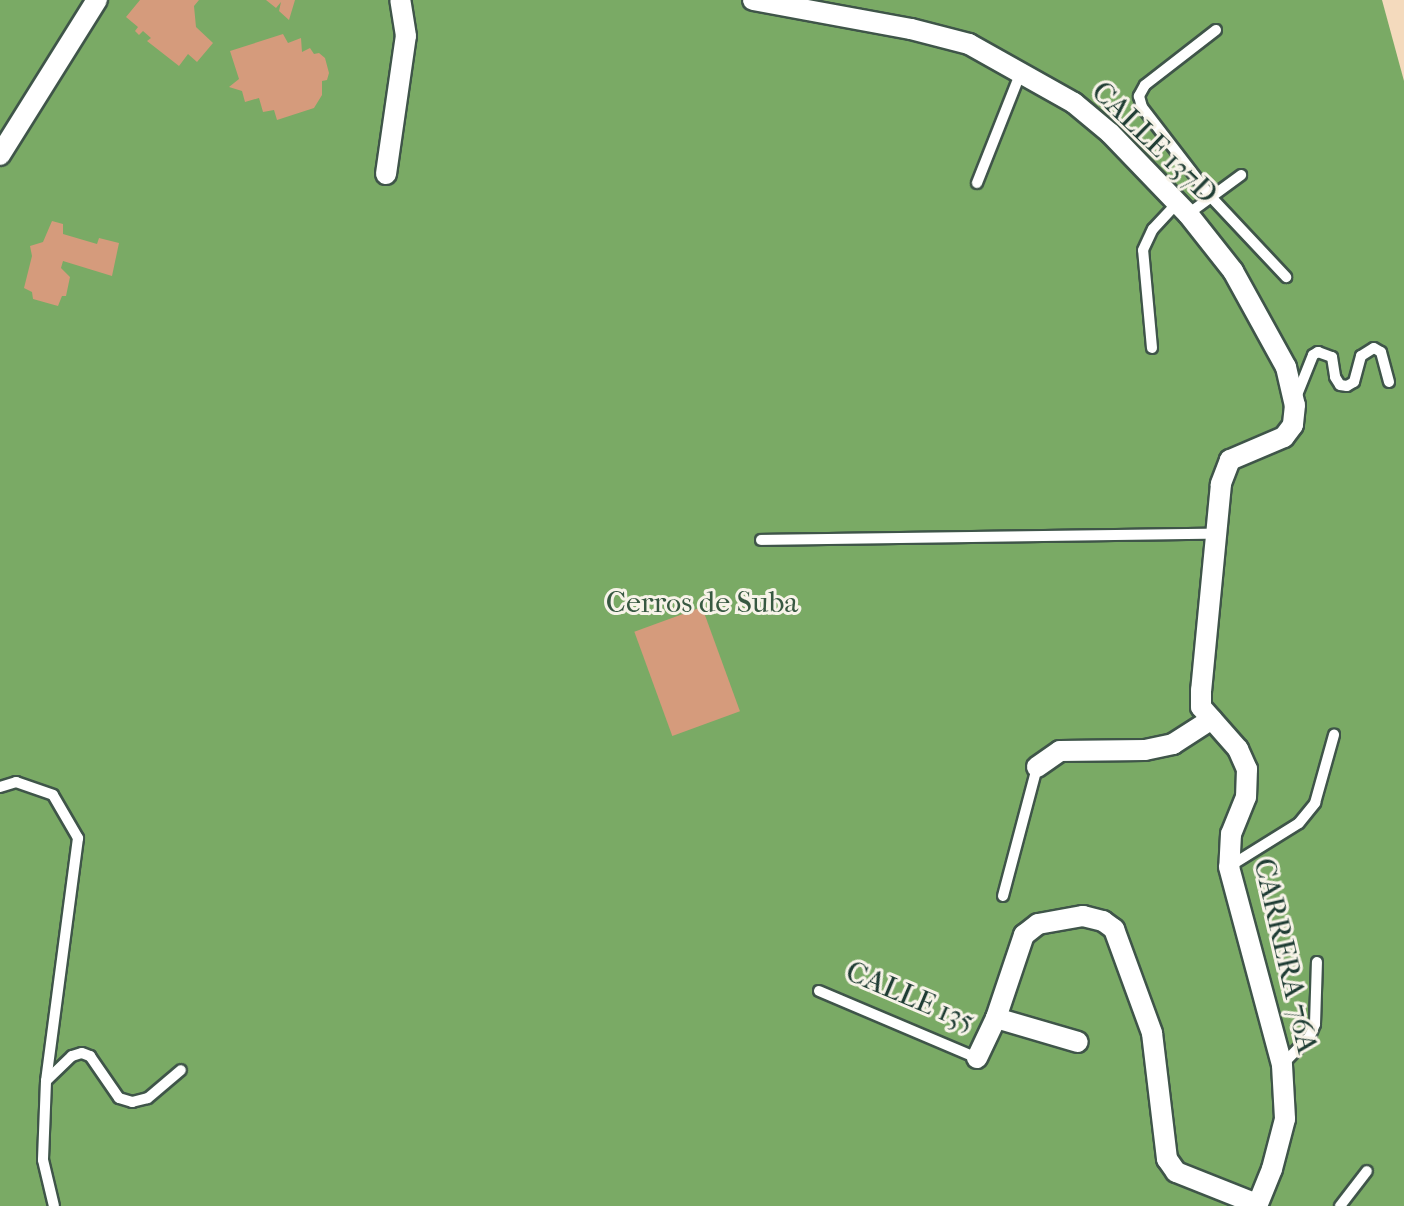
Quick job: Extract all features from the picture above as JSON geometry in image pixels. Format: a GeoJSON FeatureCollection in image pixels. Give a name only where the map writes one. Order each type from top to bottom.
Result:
{"type":"FeatureCollection","features":[{"type":"Feature","properties":{"kind":"street"},"geometry":{"type":"LineString","coordinates":[[0,155],[97,0]]}},
{"type":"Feature","properties":{"kind":"street"},"geometry":{"type":"LineString","coordinates":[[386,174],[406,36],[400,0]]}},
{"type":"Feature","properties":{"kind":"street","name":"CALLE 137D"},"geometry":{"type":"LineString","coordinates":[[753,0],[943,36],[969,44],[1074,103],[1110,133],[1182,209],[1233,271],[1286,367],[1295,405]]}},
{"type":"Feature","properties":{"kind":"street","name":"CARRERA 76A"},"geometry":{"type":"LineString","coordinates":[[1257,1205],[1272,1169],[1285,1119],[1282,1065],[1229,867],[1231,834],[1246,797],[1247,769],[1238,749],[1201,707],[1201,690],[1221,484],[1230,460],[1284,437],[1293,425],[1295,405]]}},
{"type":"Feature","properties":{"kind":"street"},"geometry":{"type":"LineString","coordinates":[[1037,767],[1060,751],[1145,750],[1173,744],[1212,719]]}},
{"type":"Feature","properties":{"kind":"street"},"geometry":{"type":"LineString","coordinates":[[977,1058],[996,1018],[1024,935],[1038,924],[1083,916],[1103,921],[1114,929],[1152,1033],[1167,1159],[1176,1172],[1257,1205]]}},
{"type":"Feature","properties":{"kind":"street"},"geometry":{"type":"LineString","coordinates":[[996,1018],[1078,1042]]}},
{"type":"Feature","properties":{"kind":"lane"},"geometry":{"type":"LineString","coordinates":[[1216,30],[1145,85],[1139,96],[1142,107],[1211,197],[1286,277]]}},
{"type":"Feature","properties":{"kind":"lane"},"geometry":{"type":"LineString","coordinates":[[977,183],[1021,72]]}},
{"type":"Feature","properties":{"kind":"lane"},"geometry":{"type":"LineString","coordinates":[[1152,348],[1143,250],[1153,229],[1182,209],[1211,197],[1241,175]]}},
{"type":"Feature","properties":{"kind":"lane"},"geometry":{"type":"LineString","coordinates":[[1295,405],[1299,385],[1318,352],[1332,357],[1335,377],[1340,385],[1347,386],[1354,382],[1361,356],[1374,348],[1381,352],[1389,382]]}},
{"type":"Feature","properties":{"kind":"lane"},"geometry":{"type":"LineString","coordinates":[[761,540],[1218,534]]}},
{"type":"Feature","properties":{"kind":"lane"},"geometry":{"type":"LineString","coordinates":[[1229,867],[1299,823],[1315,803],[1334,735]]}},
{"type":"Feature","properties":{"kind":"lane"},"geometry":{"type":"LineString","coordinates":[[1003,896],[1037,767]]}},
{"type":"Feature","properties":{"kind":"lane"},"geometry":{"type":"LineString","coordinates":[[0,787],[16,782],[53,795],[78,838],[46,1081],[43,1160],[54,1206]]}},
{"type":"Feature","properties":{"kind":"lane"},"geometry":{"type":"LineString","coordinates":[[1282,1065],[1310,1036],[1315,1024],[1317,962]]}},
{"type":"Feature","properties":{"kind":"lane","name":"CALLE 135"},"geometry":{"type":"LineString","coordinates":[[819,991],[977,1058]]}},
{"type":"Feature","properties":{"kind":"lane"},"geometry":{"type":"LineString","coordinates":[[46,1081],[72,1056],[82,1053],[90,1056],[119,1098],[132,1102],[148,1098],[181,1070]]}},
{"type":"Feature","properties":{"kind":"lane"},"geometry":{"type":"LineString","coordinates":[[1340,1206],[1367,1171]]}},
{"type":"Feature","properties":{"kind":"green space","name":"Cerros de Suba"},"geometry":{"type":"Polygon","coordinates":[[[0,0],[1382,0],[1404,81],[1404,1206],[0,1206],[0,0]]]}},
{"type":"Feature","properties":{"kind":"building"},"geometry":{"type":"Polygon","coordinates":[[[140,0],[199,0],[194,6],[196,27],[213,43],[197,62],[188,54],[179,66],[147,41],[151,38],[143,31],[139,35],[135,31],[138,27],[126,17],[140,0]]]}},
{"type":"Feature","properties":{"kind":"building"},"geometry":{"type":"Polygon","coordinates":[[[266,0],[295,0],[289,20],[279,11],[281,2],[276,8],[266,0]]]}},
{"type":"Feature","properties":{"kind":"building"},"geometry":{"type":"Polygon","coordinates":[[[283,34],[288,43],[301,38],[302,52],[310,48],[314,54],[319,53],[325,58],[329,73],[327,80],[322,81],[322,95],[314,108],[277,120],[274,110],[263,112],[259,98],[245,102],[242,91],[229,87],[239,79],[230,51],[283,34]]]}},
{"type":"Feature","properties":{"kind":"building"},"geometry":{"type":"Polygon","coordinates":[[[52,221],[63,224],[63,234],[97,244],[99,238],[119,243],[112,276],[63,261],[61,268],[70,277],[66,296],[62,296],[58,306],[33,299],[32,292],[24,288],[32,256],[30,246],[43,242],[52,221]]]}},
{"type":"Feature","properties":{"kind":"building"},"geometry":{"type":"Polygon","coordinates":[[[702,607],[740,711],[672,736],[634,632],[702,607]]]}}]}
